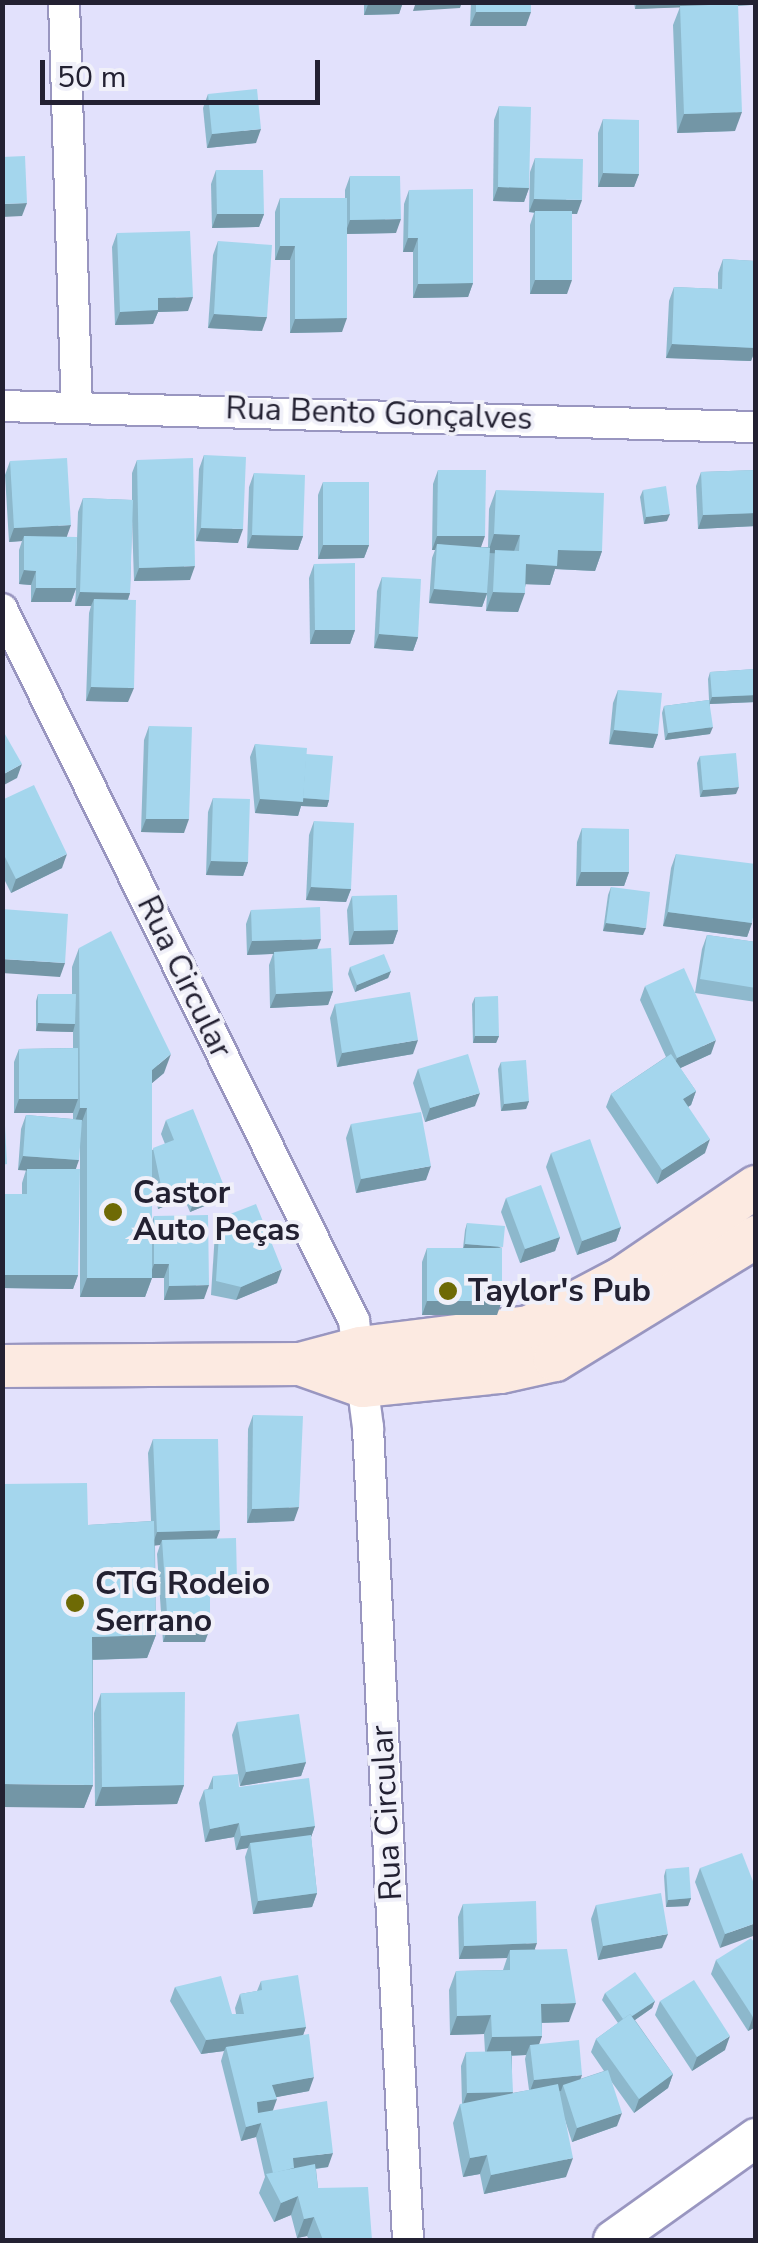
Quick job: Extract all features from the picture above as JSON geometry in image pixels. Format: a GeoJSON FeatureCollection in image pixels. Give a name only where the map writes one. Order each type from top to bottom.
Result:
{"type":"FeatureCollection","features":[{"type":"Feature","properties":{"kind":"main road"},"geometry":{"type":"LineString","coordinates":[[361,1367],[530,1326],[622,1278],[756,1187]]}},
{"type":"Feature","properties":{"kind":"main road"},"geometry":{"type":"LineString","coordinates":[[2,1366],[300,1364],[501,1372],[554,1360],[756,1236]]}},
{"type":"Feature","properties":{"kind":"street"},"geometry":{"type":"LineString","coordinates":[[64,2],[78,404]]}},
{"type":"Feature","properties":{"kind":"street","name":"Rua Bento Gonçalves"},"geometry":{"type":"LineString","coordinates":[[2,406],[78,404],[756,427]]}},
{"type":"Feature","properties":{"kind":"street","name":"Rua Circular"},"geometry":{"type":"LineString","coordinates":[[2,608],[354,1321],[361,1367],[408,2240]]}},
{"type":"Feature","properties":{"kind":"street"},"geometry":{"type":"LineString","coordinates":[[613,2240],[756,2138]]}},
{"type":"Feature","properties":{"kind":"building"},"geometry":{"type":"Polygon","coordinates":[[[476,2],[531,2],[531,12],[476,12],[476,2]]]}},
{"type":"Feature","properties":{"kind":"building"},"geometry":{"type":"Polygon","coordinates":[[[738,4],[742,112],[684,114],[680,6],[738,4]]]}},
{"type":"Feature","properties":{"kind":"building"},"geometry":{"type":"Polygon","coordinates":[[[257,89],[261,129],[212,134],[208,94],[257,89]]]}},
{"type":"Feature","properties":{"kind":"building"},"geometry":{"type":"Polygon","coordinates":[[[499,106],[531,107],[529,188],[498,187],[499,106]]]}},
{"type":"Feature","properties":{"kind":"building"},"geometry":{"type":"Polygon","coordinates":[[[603,119],[639,120],[639,174],[603,173],[603,119]]]}},
{"type":"Feature","properties":{"kind":"building"},"geometry":{"type":"Polygon","coordinates":[[[25,156],[27,203],[2,204],[2,157],[25,156]]]}},
{"type":"Feature","properties":{"kind":"building"},"geometry":{"type":"Polygon","coordinates":[[[535,158],[583,159],[582,200],[534,199],[535,158]]]}},
{"type":"Feature","properties":{"kind":"building"},"geometry":{"type":"Polygon","coordinates":[[[216,170],[263,170],[264,214],[217,214],[216,170]]]}},
{"type":"Feature","properties":{"kind":"building"},"geometry":{"type":"Polygon","coordinates":[[[350,176],[400,176],[401,219],[350,220],[350,176]]]}},
{"type":"Feature","properties":{"kind":"building"},"geometry":{"type":"Polygon","coordinates":[[[473,189],[473,283],[418,284],[418,238],[408,238],[409,190],[473,189]]]}},
{"type":"Feature","properties":{"kind":"building"},"geometry":{"type":"Polygon","coordinates":[[[280,198],[347,198],[347,318],[295,319],[295,246],[280,246],[280,198]]]}},
{"type":"Feature","properties":{"kind":"building"},"geometry":{"type":"Polygon","coordinates":[[[535,211],[572,211],[572,280],[535,280],[535,211]]]}},
{"type":"Feature","properties":{"kind":"building"},"geometry":{"type":"Polygon","coordinates":[[[190,231],[193,297],[158,298],[158,310],[120,312],[117,233],[190,231]]]}},
{"type":"Feature","properties":{"kind":"building"},"geometry":{"type":"Polygon","coordinates":[[[218,241],[272,245],[267,317],[214,314],[218,241]]]}},
{"type":"Feature","properties":{"kind":"building"},"geometry":{"type":"Polygon","coordinates":[[[723,259],[756,261],[756,348],[672,344],[674,287],[722,289],[723,259]]]}},
{"type":"Feature","properties":{"kind":"building"},"geometry":{"type":"Polygon","coordinates":[[[204,455],[246,457],[243,529],[201,528],[204,455]]]}},
{"type":"Feature","properties":{"kind":"building"},"geometry":{"type":"Polygon","coordinates":[[[67,458],[71,525],[14,528],[10,461],[67,458]]]}},
{"type":"Feature","properties":{"kind":"building"},"geometry":{"type":"Polygon","coordinates":[[[193,458],[195,566],[139,568],[137,460],[193,458]]]}},
{"type":"Feature","properties":{"kind":"building"},"geometry":{"type":"Polygon","coordinates":[[[438,470],[486,470],[485,536],[437,536],[438,470]]]}},
{"type":"Feature","properties":{"kind":"building"},"geometry":{"type":"Polygon","coordinates":[[[756,470],[756,513],[703,515],[701,472],[756,470]]]}},
{"type":"Feature","properties":{"kind":"building"},"geometry":{"type":"Polygon","coordinates":[[[254,473],[305,475],[303,536],[252,535],[254,473]]]}},
{"type":"Feature","properties":{"kind":"building"},"geometry":{"type":"Polygon","coordinates":[[[323,482],[369,482],[369,545],[323,545],[323,482]]]}},
{"type":"Feature","properties":{"kind":"building"},"geometry":{"type":"Polygon","coordinates":[[[666,486],[670,514],[646,517],[643,490],[666,486]]]}},
{"type":"Feature","properties":{"kind":"building"},"geometry":{"type":"Polygon","coordinates":[[[496,490],[604,493],[602,551],[558,550],[557,566],[526,564],[525,593],[493,592],[495,550],[519,551],[520,535],[494,534],[496,490]]]}},
{"type":"Feature","properties":{"kind":"building"},"geometry":{"type":"Polygon","coordinates":[[[83,498],[133,500],[130,593],[80,592],[83,498]]]}},
{"type":"Feature","properties":{"kind":"building"},"geometry":{"type":"Polygon","coordinates":[[[24,536],[77,537],[76,588],[36,588],[36,571],[24,570],[24,536]]]}},
{"type":"Feature","properties":{"kind":"building"},"geometry":{"type":"Polygon","coordinates":[[[437,544],[490,548],[487,593],[434,589],[437,544]]]}},
{"type":"Feature","properties":{"kind":"building"},"geometry":{"type":"Polygon","coordinates":[[[355,563],[355,630],[315,630],[314,564],[355,563]]]}},
{"type":"Feature","properties":{"kind":"building"},"geometry":{"type":"Polygon","coordinates":[[[382,577],[421,579],[418,637],[379,634],[382,577]]]}},
{"type":"Feature","properties":{"kind":"building"},"geometry":{"type":"Polygon","coordinates":[[[94,599],[136,600],[134,688],[91,687],[94,599]]]}},
{"type":"Feature","properties":{"kind":"building"},"geometry":{"type":"Polygon","coordinates":[[[756,669],[756,695],[712,697],[710,672],[756,669]]]}},
{"type":"Feature","properties":{"kind":"building"},"geometry":{"type":"Polygon","coordinates":[[[618,690],[662,693],[658,734],[614,730],[618,690]]]}},
{"type":"Feature","properties":{"kind":"building"},"geometry":{"type":"Polygon","coordinates":[[[709,700],[713,727],[668,733],[664,706],[709,700]]]}},
{"type":"Feature","properties":{"kind":"building"},"geometry":{"type":"Polygon","coordinates":[[[149,726],[192,727],[189,819],[146,819],[149,726]]]}},
{"type":"Feature","properties":{"kind":"building"},"geometry":{"type":"Polygon","coordinates":[[[2,729],[22,764],[2,775],[2,729]]]}},
{"type":"Feature","properties":{"kind":"building"},"geometry":{"type":"Polygon","coordinates":[[[255,744],[307,748],[303,802],[260,799],[255,744]]]}},
{"type":"Feature","properties":{"kind":"building"},"geometry":{"type":"Polygon","coordinates":[[[736,753],[739,787],[703,790],[700,756],[736,753]]]}},
{"type":"Feature","properties":{"kind":"building"},"geometry":{"type":"Polygon","coordinates":[[[306,754],[333,756],[329,800],[303,798],[306,754]]]}},
{"type":"Feature","properties":{"kind":"building"},"geometry":{"type":"Polygon","coordinates":[[[34,785],[67,854],[16,879],[2,851],[2,800],[34,785]]]}},
{"type":"Feature","properties":{"kind":"building"},"geometry":{"type":"Polygon","coordinates":[[[213,798],[250,799],[248,862],[211,861],[213,798]]]}},
{"type":"Feature","properties":{"kind":"building"},"geometry":{"type":"Polygon","coordinates":[[[314,821],[354,823],[351,889],[311,887],[314,821]]]}},
{"type":"Feature","properties":{"kind":"building"},"geometry":{"type":"Polygon","coordinates":[[[582,828],[629,829],[629,872],[581,872],[582,828]]]}},
{"type":"Feature","properties":{"kind":"building"},"geometry":{"type":"Polygon","coordinates":[[[676,854],[756,864],[752,923],[668,912],[676,854]]]}},
{"type":"Feature","properties":{"kind":"building"},"geometry":{"type":"Polygon","coordinates":[[[611,887],[650,892],[646,928],[606,923],[611,887]]]}},
{"type":"Feature","properties":{"kind":"building"},"geometry":{"type":"Polygon","coordinates":[[[397,895],[398,930],[354,931],[352,896],[397,895]]]}},
{"type":"Feature","properties":{"kind":"building"},"geometry":{"type":"Polygon","coordinates":[[[320,907],[321,939],[252,941],[251,910],[320,907]]]}},
{"type":"Feature","properties":{"kind":"building"},"geometry":{"type":"Polygon","coordinates":[[[2,909],[68,914],[65,963],[2,959],[2,909]]]}},
{"type":"Feature","properties":{"kind":"building"},"geometry":{"type":"Polygon","coordinates":[[[111,931],[171,1054],[152,1070],[152,1278],[87,1278],[87,1108],[80,1108],[79,948],[111,931]]]}},
{"type":"Feature","properties":{"kind":"building"},"geometry":{"type":"Polygon","coordinates":[[[707,935],[756,942],[756,988],[700,979],[707,935]]]}},
{"type":"Feature","properties":{"kind":"building"},"geometry":{"type":"Polygon","coordinates":[[[331,948],[333,991],[276,994],[274,952],[331,948]]]}},
{"type":"Feature","properties":{"kind":"building"},"geometry":{"type":"Polygon","coordinates":[[[384,954],[391,971],[357,985],[350,967],[384,954]]]}},
{"type":"Feature","properties":{"kind":"building"},"geometry":{"type":"Polygon","coordinates":[[[684,968],[716,1040],[677,1058],[645,986],[684,968]]]}},
{"type":"Feature","properties":{"kind":"building"},"geometry":{"type":"Polygon","coordinates":[[[410,992],[418,1040],[342,1053],[335,1004],[410,992]]]}},
{"type":"Feature","properties":{"kind":"building"},"geometry":{"type":"Polygon","coordinates":[[[38,994],[76,994],[75,1024],[38,1023],[38,994]]]}},
{"type":"Feature","properties":{"kind":"building"},"geometry":{"type":"Polygon","coordinates":[[[498,996],[499,1036],[475,1036],[475,997],[498,996]]]}},
{"type":"Feature","properties":{"kind":"building"},"geometry":{"type":"Polygon","coordinates":[[[78,1048],[78,1099],[19,1099],[19,1049],[78,1048]]]}},
{"type":"Feature","properties":{"kind":"building"},"geometry":{"type":"Polygon","coordinates":[[[468,1054],[480,1093],[430,1108],[418,1069],[468,1054]]]}},
{"type":"Feature","properties":{"kind":"building"},"geometry":{"type":"Polygon","coordinates":[[[671,1054],[696,1091],[683,1099],[710,1139],[662,1170],[611,1094],[671,1054]]]}},
{"type":"Feature","properties":{"kind":"building"},"geometry":{"type":"Polygon","coordinates":[[[526,1060],[529,1101],[504,1104],[501,1062],[526,1060]]]}},
{"type":"Feature","properties":{"kind":"building"},"geometry":{"type":"Polygon","coordinates":[[[2,1107],[7,1164],[2,1165],[2,1107]]]}},
{"type":"Feature","properties":{"kind":"building"},"geometry":{"type":"Polygon","coordinates":[[[193,1109],[224,1186],[195,1198],[189,1184],[163,1195],[153,1148],[174,1140],[166,1120],[193,1109]]]}},
{"type":"Feature","properties":{"kind":"building"},"geometry":{"type":"Polygon","coordinates":[[[421,1112],[431,1166],[361,1179],[351,1124],[421,1112]]]}},
{"type":"Feature","properties":{"kind":"building"},"geometry":{"type":"Polygon","coordinates":[[[26,1115],[82,1120],[79,1160],[23,1156],[26,1115]]]}},
{"type":"Feature","properties":{"kind":"building"},"geometry":{"type":"Polygon","coordinates":[[[590,1139],[621,1227],[582,1241],[551,1153],[590,1139]]]}},
{"type":"Feature","properties":{"kind":"building"},"geometry":{"type":"Polygon","coordinates":[[[27,1169],[80,1169],[78,1275],[2,1275],[2,1194],[27,1194],[27,1169]]]}},
{"type":"Feature","properties":{"kind":"building"},"geometry":{"type":"Polygon","coordinates":[[[541,1185],[560,1237],[525,1249],[506,1198],[541,1185]]]}},
{"type":"Feature","properties":{"kind":"building"},"geometry":{"type":"Polygon","coordinates":[[[256,1204],[282,1269],[241,1287],[216,1281],[220,1218],[256,1204]]]}},
{"type":"Feature","properties":{"kind":"building"},"geometry":{"type":"Polygon","coordinates":[[[208,1215],[209,1285],[169,1286],[169,1264],[154,1264],[154,1216],[208,1215]]]}},
{"type":"Feature","properties":{"kind":"building"},"geometry":{"type":"Polygon","coordinates":[[[467,1223],[505,1226],[503,1247],[465,1244],[467,1223]]]}},
{"type":"Feature","properties":{"kind":"building"},"geometry":{"type":"Polygon","coordinates":[[[427,1248],[502,1248],[502,1301],[427,1301],[427,1248]]]}},
{"type":"Feature","properties":{"kind":"building"},"geometry":{"type":"Polygon","coordinates":[[[253,1415],[303,1416],[299,1507],[252,1509],[253,1415]]]}},
{"type":"Feature","properties":{"kind":"building"},"geometry":{"type":"Polygon","coordinates":[[[153,1439],[218,1439],[220,1530],[157,1532],[153,1439]]]}},
{"type":"Feature","properties":{"kind":"building","name":"CTG Rodeio Serrano"},"geometry":{"type":"Polygon","coordinates":[[[87,1483],[88,1525],[154,1521],[156,1635],[92,1637],[93,1785],[2,1784],[2,1484],[87,1483]]]}},
{"type":"Feature","properties":{"kind":"building"},"geometry":{"type":"Polygon","coordinates":[[[236,1538],[237,1581],[210,1583],[210,1628],[168,1628],[162,1540],[236,1538]]]}},
{"type":"Feature","properties":{"kind":"building"},"geometry":{"type":"Polygon","coordinates":[[[185,1692],[184,1785],[102,1787],[101,1693],[185,1692]]]}},
{"type":"Feature","properties":{"kind":"building"},"geometry":{"type":"Polygon","coordinates":[[[299,1714],[306,1762],[246,1772],[237,1722],[299,1714]]]}},
{"type":"Feature","properties":{"kind":"building"},"geometry":{"type":"Polygon","coordinates":[[[238,1774],[239,1787],[309,1778],[315,1826],[241,1836],[239,1823],[210,1829],[204,1790],[213,1789],[213,1776],[238,1774]]]}},
{"type":"Feature","properties":{"kind":"building"},"geometry":{"type":"Polygon","coordinates":[[[311,1835],[317,1893],[258,1901],[250,1843],[311,1835]]]}},
{"type":"Feature","properties":{"kind":"building"},"geometry":{"type":"Polygon","coordinates":[[[742,1853],[756,1889],[756,1923],[725,1934],[700,1868],[742,1853]]]}},
{"type":"Feature","properties":{"kind":"building"},"geometry":{"type":"Polygon","coordinates":[[[689,1867],[691,1898],[668,1900],[666,1869],[689,1867]]]}},
{"type":"Feature","properties":{"kind":"building"},"geometry":{"type":"Polygon","coordinates":[[[661,1893],[668,1934],[603,1946],[596,1905],[661,1893]]]}},
{"type":"Feature","properties":{"kind":"building"},"geometry":{"type":"Polygon","coordinates":[[[536,1901],[537,1943],[464,1946],[463,1904],[536,1901]]]}},
{"type":"Feature","properties":{"kind":"building"},"geometry":{"type":"Polygon","coordinates":[[[751,1938],[756,1945],[753,2017],[716,1960],[751,1938]]]}},
{"type":"Feature","properties":{"kind":"building"},"geometry":{"type":"Polygon","coordinates":[[[567,1949],[576,2003],[541,2004],[542,2036],[492,2037],[491,2015],[457,2016],[456,1971],[510,1970],[510,1950],[567,1949]]]}},
{"type":"Feature","properties":{"kind":"building"},"geometry":{"type":"Polygon","coordinates":[[[635,1972],[655,2001],[623,2019],[605,1993],[635,1972]]]}},
{"type":"Feature","properties":{"kind":"building"},"geometry":{"type":"Polygon","coordinates":[[[298,1975],[306,2027],[206,2040],[175,1987],[221,1976],[232,2014],[244,2014],[240,1994],[262,1990],[261,1981],[298,1975]]]}},
{"type":"Feature","properties":{"kind":"building"},"geometry":{"type":"Polygon","coordinates":[[[694,1980],[730,2036],[697,2057],[660,2001],[694,1980]]]}},
{"type":"Feature","properties":{"kind":"building"},"geometry":{"type":"Polygon","coordinates":[[[630,2014],[673,2074],[639,2099],[596,2039],[630,2014]]]}},
{"type":"Feature","properties":{"kind":"building"},"geometry":{"type":"Polygon","coordinates":[[[309,2034],[314,2077],[272,2085],[277,2099],[257,2102],[258,2113],[327,2101],[333,2153],[293,2158],[294,2168],[273,2173],[261,2123],[246,2127],[226,2047],[309,2034]]]}},
{"type":"Feature","properties":{"kind":"building"},"geometry":{"type":"Polygon","coordinates":[[[579,2040],[582,2075],[534,2080],[530,2045],[579,2040]]]}},
{"type":"Feature","properties":{"kind":"building"},"geometry":{"type":"Polygon","coordinates":[[[511,2051],[513,2092],[467,2093],[466,2052],[511,2051]]]}},
{"type":"Feature","properties":{"kind":"building"},"geometry":{"type":"Polygon","coordinates":[[[608,2070],[622,2113],[577,2128],[563,2085],[608,2070]]]}},
{"type":"Feature","properties":{"kind":"building"},"geometry":{"type":"Polygon","coordinates":[[[558,2084],[573,2158],[491,2175],[487,2155],[470,2158],[460,2104],[558,2084]]]}},
{"type":"Feature","properties":{"kind":"building"},"geometry":{"type":"Polygon","coordinates":[[[315,2164],[318,2188],[368,2187],[372,2240],[323,2240],[314,2217],[304,2219],[298,2196],[281,2203],[266,2174],[315,2164]]]}},
{"type":"Feature","properties":{"kind":"place","name":"Castor Auto Peças"},"geometry":{"type":"Point","coordinates":[113,1212]}},
{"type":"Feature","properties":{"kind":"place","name":"Taylor's Pub"},"geometry":{"type":"Point","coordinates":[448,1291]}},
{"type":"Feature","properties":{"kind":"place","name":"CTG Rodeio Serrano"},"geometry":{"type":"Point","coordinates":[75,1603]}}]}
